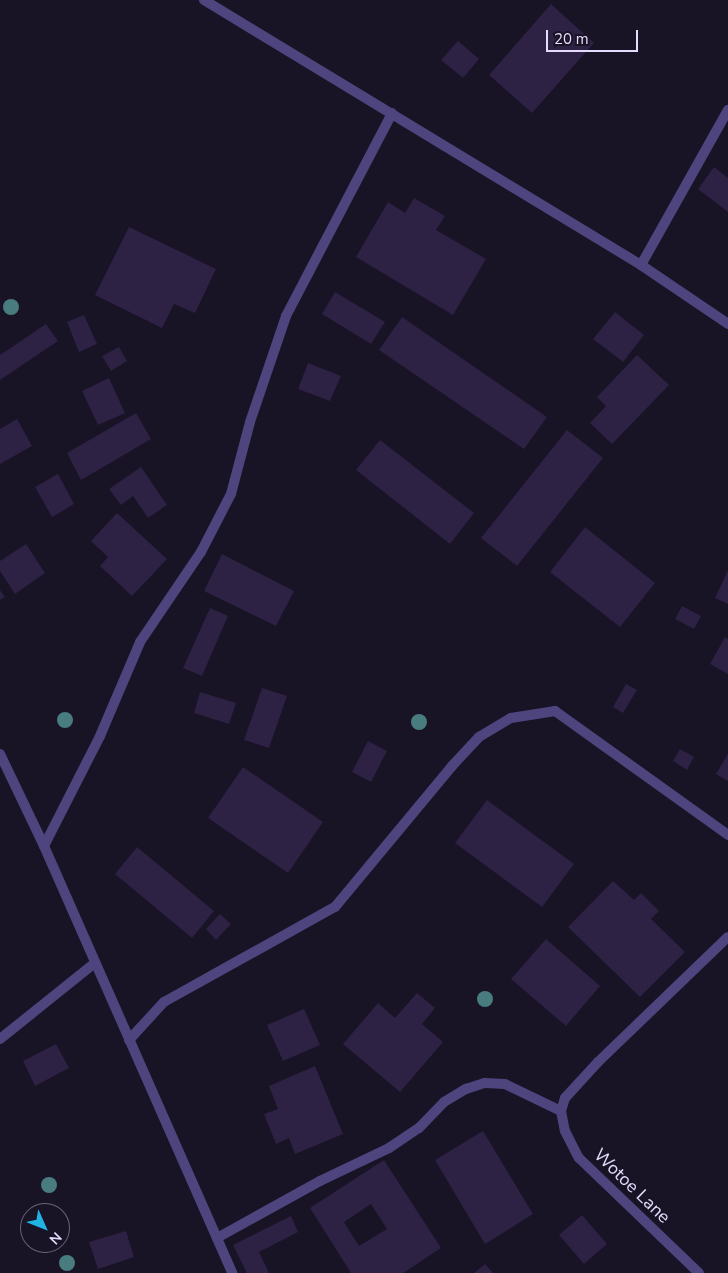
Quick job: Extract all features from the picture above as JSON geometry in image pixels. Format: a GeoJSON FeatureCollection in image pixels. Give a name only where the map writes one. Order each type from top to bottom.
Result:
{"type":"FeatureCollection","features":[{"type":"Feature","properties":{"kind":"street"},"geometry":{"type":"LineString","coordinates":[[204,0],[641,264],[728,324]]}},
{"type":"Feature","properties":{"kind":"street"},"geometry":{"type":"LineString","coordinates":[[641,264],[728,110]]}},
{"type":"Feature","properties":{"kind":"street"},"geometry":{"type":"LineString","coordinates":[[44,846],[100,736],[140,642],[200,552],[231,494],[250,422],[286,316],[392,113]]}},
{"type":"Feature","properties":{"kind":"street"},"geometry":{"type":"LineString","coordinates":[[129,1040],[164,1002],[335,906],[479,737],[511,718],[555,711],[728,835]]}},
{"type":"Feature","properties":{"kind":"street"},"geometry":{"type":"LineString","coordinates":[[0,754],[44,846],[232,1273]]}},
{"type":"Feature","properties":{"kind":"street"},"geometry":{"type":"LineString","coordinates":[[217,1238],[320,1181],[389,1148],[419,1128],[444,1102],[466,1089],[485,1083],[505,1084],[562,1111],[564,1098],[598,1062],[728,937]]}},
{"type":"Feature","properties":{"kind":"street"},"geometry":{"type":"LineString","coordinates":[[0,1039],[95,963]]}},
{"type":"Feature","properties":{"kind":"street","name":"Wotoe Lane"},"geometry":{"type":"LineString","coordinates":[[562,1111],[566,1131],[579,1158],[699,1273]]}},
{"type":"Feature","properties":{"kind":"building"},"geometry":{"type":"Polygon","coordinates":[[[551,4],[594,43],[532,113],[489,75],[551,4]]]}},
{"type":"Feature","properties":{"kind":"building"},"geometry":{"type":"Polygon","coordinates":[[[458,41],[479,59],[463,78],[441,60],[458,41]]]}},
{"type":"Feature","properties":{"kind":"building"},"geometry":{"type":"Polygon","coordinates":[[[714,167],[728,178],[728,212],[698,189],[714,167]]]}},
{"type":"Feature","properties":{"kind":"building"},"geometry":{"type":"Polygon","coordinates":[[[414,198],[445,216],[436,230],[486,259],[453,315],[356,257],[388,202],[405,213],[414,198]]]}},
{"type":"Feature","properties":{"kind":"building"},"geometry":{"type":"Polygon","coordinates":[[[129,227],[216,269],[195,313],[174,304],[162,328],[95,295],[129,227]]]}},
{"type":"Feature","properties":{"kind":"building"},"geometry":{"type":"Polygon","coordinates":[[[335,292],[385,322],[371,344],[322,314],[335,292]]]}},
{"type":"Feature","properties":{"kind":"building"},"geometry":{"type":"Polygon","coordinates":[[[615,312],[644,335],[623,362],[593,339],[615,312]]]}},
{"type":"Feature","properties":{"kind":"building"},"geometry":{"type":"Polygon","coordinates":[[[84,315],[97,344],[79,352],[67,322],[84,315]]]}},
{"type":"Feature","properties":{"kind":"building"},"geometry":{"type":"Polygon","coordinates":[[[402,317],[547,417],[524,449],[379,350],[402,317]]]}},
{"type":"Feature","properties":{"kind":"building"},"geometry":{"type":"Polygon","coordinates":[[[46,324],[58,341],[0,380],[0,355],[46,324]]]}},
{"type":"Feature","properties":{"kind":"building"},"geometry":{"type":"Polygon","coordinates":[[[119,347],[127,361],[111,371],[102,356],[119,347]]]}},
{"type":"Feature","properties":{"kind":"building"},"geometry":{"type":"Polygon","coordinates":[[[637,355],[669,385],[612,444],[590,423],[606,406],[597,397],[637,355]]]}},
{"type":"Feature","properties":{"kind":"building"},"geometry":{"type":"Polygon","coordinates":[[[308,363],[341,376],[330,401],[298,389],[308,363]]]}},
{"type":"Feature","properties":{"kind":"building"},"geometry":{"type":"Polygon","coordinates":[[[109,378],[125,413],[98,425],[82,391],[109,378]]]}},
{"type":"Feature","properties":{"kind":"building"},"geometry":{"type":"Polygon","coordinates":[[[136,413],[151,439],[81,480],[67,453],[136,413]]]}},
{"type":"Feature","properties":{"kind":"building"},"geometry":{"type":"Polygon","coordinates":[[[17,419],[32,446],[0,464],[0,429],[17,419]]]}},
{"type":"Feature","properties":{"kind":"building"},"geometry":{"type":"Polygon","coordinates":[[[567,430],[603,458],[517,566],[481,538],[567,430]]]}},
{"type":"Feature","properties":{"kind":"building"},"geometry":{"type":"Polygon","coordinates":[[[380,440],[474,513],[450,544],[356,470],[380,440]]]}},
{"type":"Feature","properties":{"kind":"building"},"geometry":{"type":"Polygon","coordinates":[[[141,467],[167,505],[148,518],[133,496],[121,505],[109,489],[141,467]]]}},
{"type":"Feature","properties":{"kind":"building"},"geometry":{"type":"Polygon","coordinates":[[[58,474],[74,504],[52,517],[35,487],[58,474]]]}},
{"type":"Feature","properties":{"kind":"building"},"geometry":{"type":"Polygon","coordinates":[[[117,513],[167,559],[132,596],[100,566],[108,557],[91,541],[117,513]]]}},
{"type":"Feature","properties":{"kind":"building"},"geometry":{"type":"Polygon","coordinates":[[[585,527],[655,583],[620,627],[550,572],[585,527]]]}},
{"type":"Feature","properties":{"kind":"building"},"geometry":{"type":"Polygon","coordinates":[[[26,544],[45,573],[15,594],[0,571],[0,561],[26,544]]]}},
{"type":"Feature","properties":{"kind":"building"},"geometry":{"type":"Polygon","coordinates":[[[222,554],[294,591],[276,626],[204,591],[222,554]]]}},
{"type":"Feature","properties":{"kind":"building"},"geometry":{"type":"Polygon","coordinates":[[[728,570],[728,604],[715,598],[728,570]]]}},
{"type":"Feature","properties":{"kind":"building"},"geometry":{"type":"Polygon","coordinates":[[[0,590],[5,597],[0,600],[0,590]]]}},
{"type":"Feature","properties":{"kind":"building"},"geometry":{"type":"Polygon","coordinates":[[[682,606],[701,616],[694,629],[675,619],[682,606]]]}},
{"type":"Feature","properties":{"kind":"building"},"geometry":{"type":"Polygon","coordinates":[[[210,608],[228,616],[202,676],[183,668],[210,608]]]}},
{"type":"Feature","properties":{"kind":"building"},"geometry":{"type":"Polygon","coordinates":[[[725,637],[728,639],[728,674],[710,664],[725,637]]]}},
{"type":"Feature","properties":{"kind":"building"},"geometry":{"type":"Polygon","coordinates":[[[626,684],[637,690],[623,713],[613,707],[626,684]]]}},
{"type":"Feature","properties":{"kind":"building"},"geometry":{"type":"Polygon","coordinates":[[[262,688],[287,696],[269,748],[244,740],[262,688]]]}},
{"type":"Feature","properties":{"kind":"building"},"geometry":{"type":"Polygon","coordinates":[[[200,692],[236,703],[229,724],[194,713],[200,692]]]}},
{"type":"Feature","properties":{"kind":"building"},"geometry":{"type":"Polygon","coordinates":[[[368,741],[387,751],[371,782],[352,772],[368,741]]]}},
{"type":"Feature","properties":{"kind":"building"},"geometry":{"type":"Polygon","coordinates":[[[680,749],[694,757],[687,770],[673,761],[680,749]]]}},
{"type":"Feature","properties":{"kind":"building"},"geometry":{"type":"Polygon","coordinates":[[[728,754],[728,781],[716,774],[728,754]]]}},
{"type":"Feature","properties":{"kind":"building"},"geometry":{"type":"Polygon","coordinates":[[[243,767],[323,822],[288,873],[208,818],[243,767]]]}},
{"type":"Feature","properties":{"kind":"building"},"geometry":{"type":"Polygon","coordinates":[[[487,800],[574,864],[542,907],[455,843],[487,800]]]}},
{"type":"Feature","properties":{"kind":"building"},"geometry":{"type":"Polygon","coordinates":[[[137,847],[214,911],[192,938],[115,874],[137,847]]]}},
{"type":"Feature","properties":{"kind":"building"},"geometry":{"type":"Polygon","coordinates":[[[613,881],[634,900],[641,893],[659,911],[651,919],[685,952],[640,997],[568,927],[613,881]]]}},
{"type":"Feature","properties":{"kind":"building"},"geometry":{"type":"Polygon","coordinates":[[[220,914],[231,924],[216,940],[206,929],[220,914]]]}},
{"type":"Feature","properties":{"kind":"building"},"geometry":{"type":"Polygon","coordinates":[[[546,939],[600,986],[566,1026],[511,979],[546,939]]]}},
{"type":"Feature","properties":{"kind":"building"},"geometry":{"type":"Polygon","coordinates":[[[417,993],[435,1008],[422,1024],[443,1042],[400,1092],[343,1044],[378,1003],[395,1018],[417,993]]]}},
{"type":"Feature","properties":{"kind":"building"},"geometry":{"type":"Polygon","coordinates":[[[304,1009],[320,1045],[283,1061],[267,1025],[304,1009]]]}},
{"type":"Feature","properties":{"kind":"building"},"geometry":{"type":"Polygon","coordinates":[[[56,1044],[69,1068],[35,1086],[23,1061],[56,1044]]]}},
{"type":"Feature","properties":{"kind":"building"},"geometry":{"type":"Polygon","coordinates":[[[315,1066],[343,1134],[295,1154],[289,1138],[276,1144],[264,1114],[278,1109],[269,1086],[315,1066]]]}},
{"type":"Feature","properties":{"kind":"building"},"geometry":{"type":"Polygon","coordinates":[[[483,1131],[533,1214],[485,1244],[435,1160],[483,1131]]]}},
{"type":"Feature","properties":{"kind":"building"},"geometry":{"type":"Polygon","coordinates":[[[384,1160],[441,1248],[403,1273],[351,1273],[310,1208],[384,1160]],[[371,1204],[344,1222],[359,1246],[387,1229],[371,1204]]]}},
{"type":"Feature","properties":{"kind":"building"},"geometry":{"type":"Polygon","coordinates":[[[582,1215],[607,1244],[584,1264],[559,1235],[582,1215]]]}},
{"type":"Feature","properties":{"kind":"building"},"geometry":{"type":"Polygon","coordinates":[[[291,1216],[298,1232],[259,1252],[269,1273],[247,1273],[233,1245],[291,1216]]]}},
{"type":"Feature","properties":{"kind":"building"},"geometry":{"type":"Polygon","coordinates":[[[126,1231],[134,1257],[98,1269],[89,1242],[126,1231]]]}},
{"type":"Feature","properties":{"kind":"building"},"geometry":{"type":"Polygon","coordinates":[[[485,1264],[493,1273],[474,1273],[485,1264]]]}}]}
